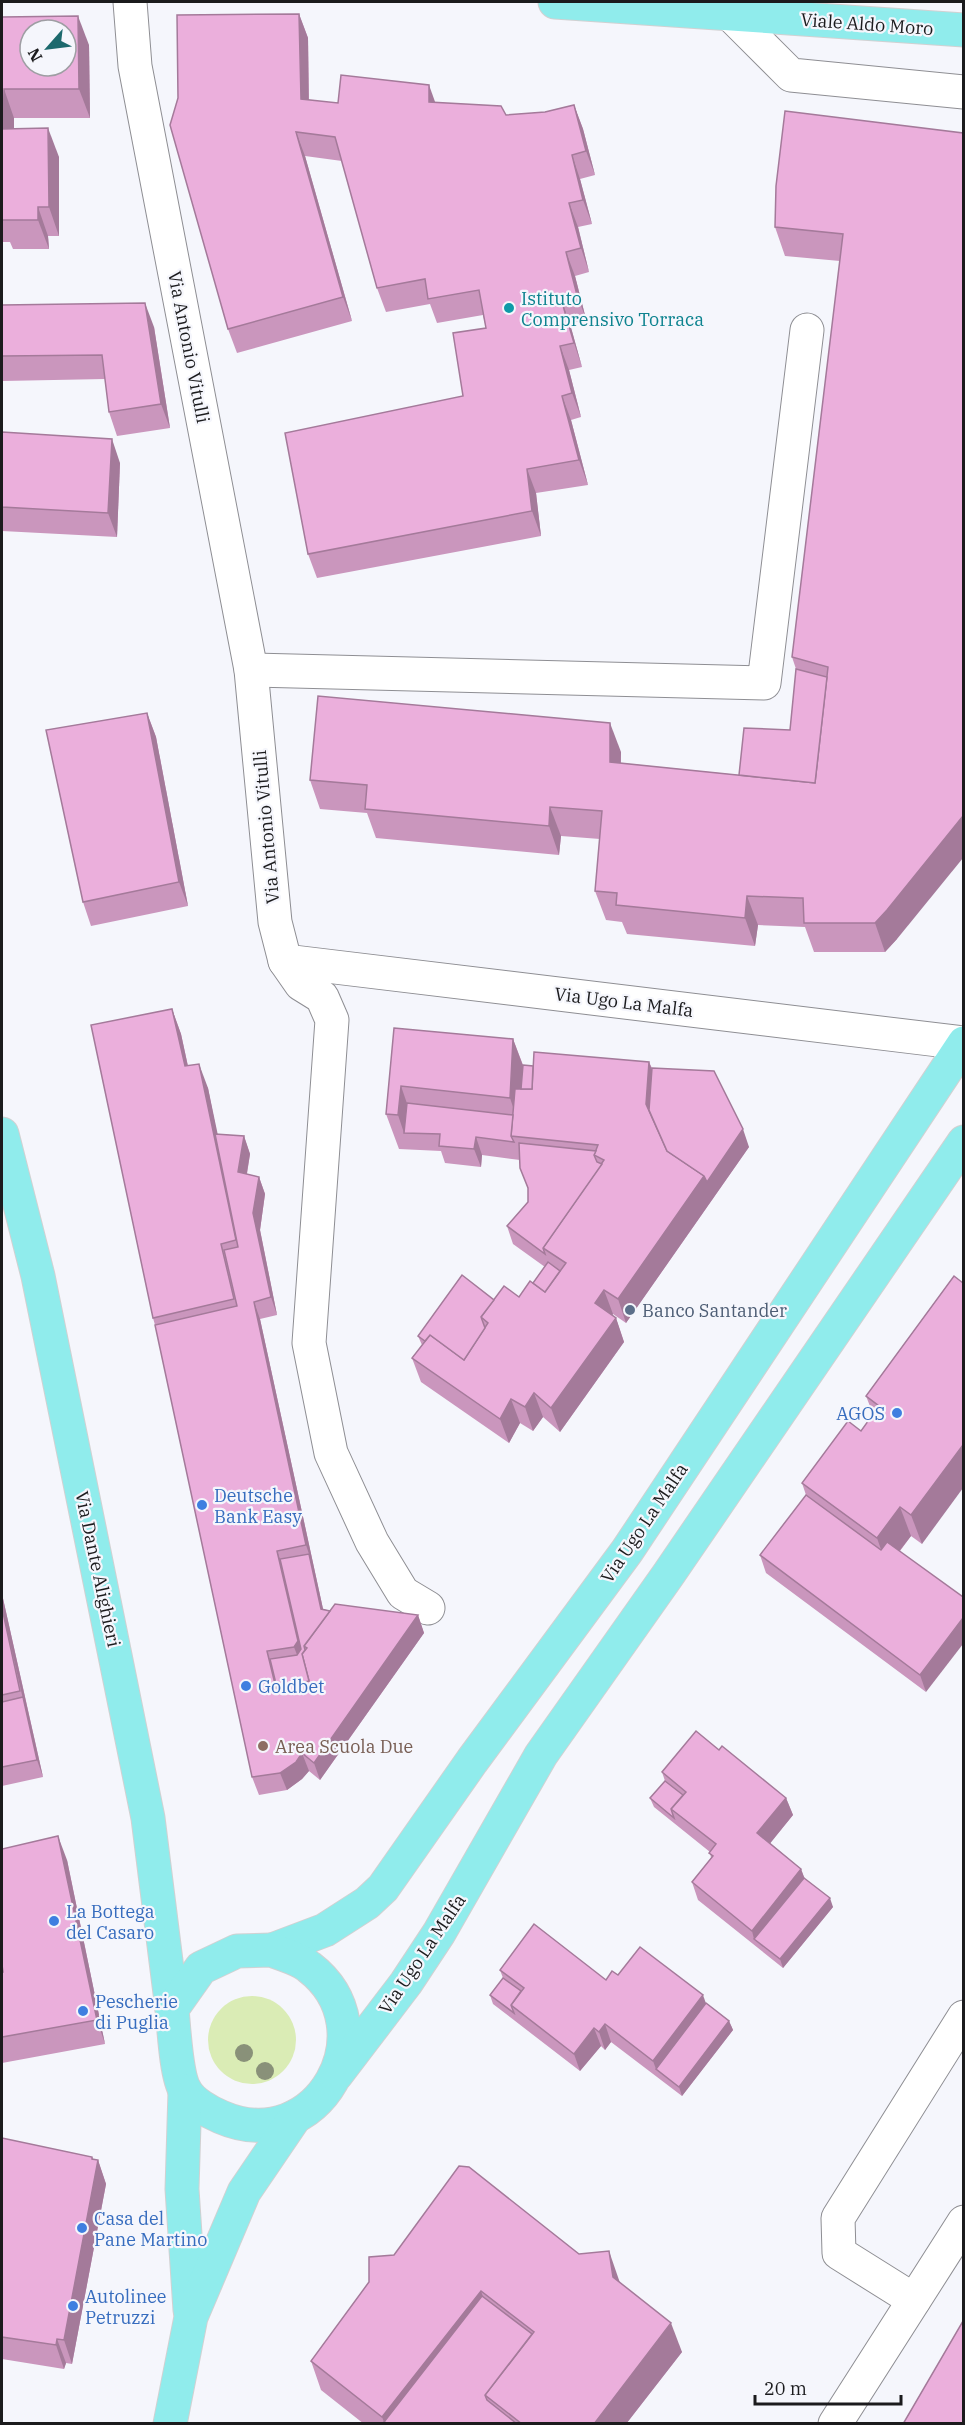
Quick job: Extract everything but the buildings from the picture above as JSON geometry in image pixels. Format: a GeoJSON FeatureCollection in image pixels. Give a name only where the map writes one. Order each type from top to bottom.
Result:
{"type":"FeatureCollection","features":[{"type":"Feature","properties":{"kind":"main road","name":"Viale Aldo Moro"},"geometry":{"type":"LineString","coordinates":[[555,2],[963,30]]}},
{"type":"Feature","properties":{"kind":"main road","name":"Via Ugo La Malfa"},"geometry":{"type":"LineString","coordinates":[[272,1950],[325,1930],[367,1903],[383,1887],[472,1761],[627,1551],[963,1043]]}},
{"type":"Feature","properties":{"kind":"main road","name":"Via Dante Alighieri"},"geometry":{"type":"LineString","coordinates":[[2,1134],[38,1276],[148,1818],[172,2009]]}},
{"type":"Feature","properties":{"kind":"main road","name":"Via Ugo La Malfa"},"geometry":{"type":"LineString","coordinates":[[336,2075],[406,1983],[439,1933],[542,1755],[668,1575],[963,1142]]}},
{"type":"Feature","properties":{"kind":"main road"},"geometry":{"type":"LineString","coordinates":[[170,2424],[191,2318],[244,2192],[296,2117],[320,2099],[336,2075],[345,2046],[342,2016],[330,1989],[309,1966],[272,1950],[237,1951],[201,1968],[172,2009],[177,2054],[185,2091],[182,2189],[191,2318]]}},
{"type":"Feature","properties":{"kind":"main road"},"geometry":{"type":"LineString","coordinates":[[185,2091],[208,2112],[237,2124],[267,2126],[296,2117]]}},
{"type":"Feature","properties":{"kind":"street","name":"Via Antonio Vitulli"},"geometry":{"type":"LineString","coordinates":[[130,2],[135,66],[251,670],[275,922],[285,962],[301,984],[322,996],[332,1020],[309,1343],[332,1454],[372,1542],[403,1593],[428,1608]]}},
{"type":"Feature","properties":{"kind":"street"},"geometry":{"type":"LineString","coordinates":[[730,14],[791,75],[963,92]]}},
{"type":"Feature","properties":{"kind":"street"},"geometry":{"type":"LineString","coordinates":[[251,670],[764,683],[807,330]]}},
{"type":"Feature","properties":{"kind":"street","name":"Via Ugo La Malfa"},"geometry":{"type":"LineString","coordinates":[[285,962],[963,1043]]}},
{"type":"Feature","properties":{"kind":"street"},"geometry":{"type":"LineString","coordinates":[[914,2300],[839,2253],[838,2218],[963,2017]]}},
{"type":"Feature","properties":{"kind":"street"},"geometry":{"type":"LineString","coordinates":[[835,2424],[963,2222]]}},
{"type":"Feature","properties":{"kind":"green space"},"geometry":{"type":"Polygon","coordinates":[[[252,1996],[269,1999],[283,2009],[293,2023],[296,2040],[293,2057],[283,2071],[269,2081],[252,2084],[235,2081],[221,2071],[211,2057],[208,2040],[211,2023],[221,2009],[235,1999],[252,1996]]]}},
{"type":"Feature","properties":{"kind":"place","name":"Istituto Comprensivo Torraca"},"geometry":{"type":"Point","coordinates":[509,308]}},
{"type":"Feature","properties":{"kind":"place","name":"Banco Santander"},"geometry":{"type":"Point","coordinates":[630,1310]}},
{"type":"Feature","properties":{"kind":"place","name":"AGOS"},"geometry":{"type":"Point","coordinates":[897,1413]}},
{"type":"Feature","properties":{"kind":"place","name":"Deutsche Bank Easy"},"geometry":{"type":"Point","coordinates":[202,1505]}},
{"type":"Feature","properties":{"kind":"place","name":"Goldbet"},"geometry":{"type":"Point","coordinates":[246,1686]}},
{"type":"Feature","properties":{"kind":"place","name":"Area Scuola Due"},"geometry":{"type":"Point","coordinates":[263,1746]}},
{"type":"Feature","properties":{"kind":"place","name":"La Bottega del Casaro"},"geometry":{"type":"Point","coordinates":[54,1921]}},
{"type":"Feature","properties":{"kind":"place","name":"Pescherie di Puglia"},"geometry":{"type":"Point","coordinates":[83,2011]}},
{"type":"Feature","properties":{"kind":"place","name":"Casa del Pane Martino"},"geometry":{"type":"Point","coordinates":[82,2228]}},
{"type":"Feature","properties":{"kind":"place","name":"Autolinee Petruzzi"},"geometry":{"type":"Point","coordinates":[73,2306]}}]}
